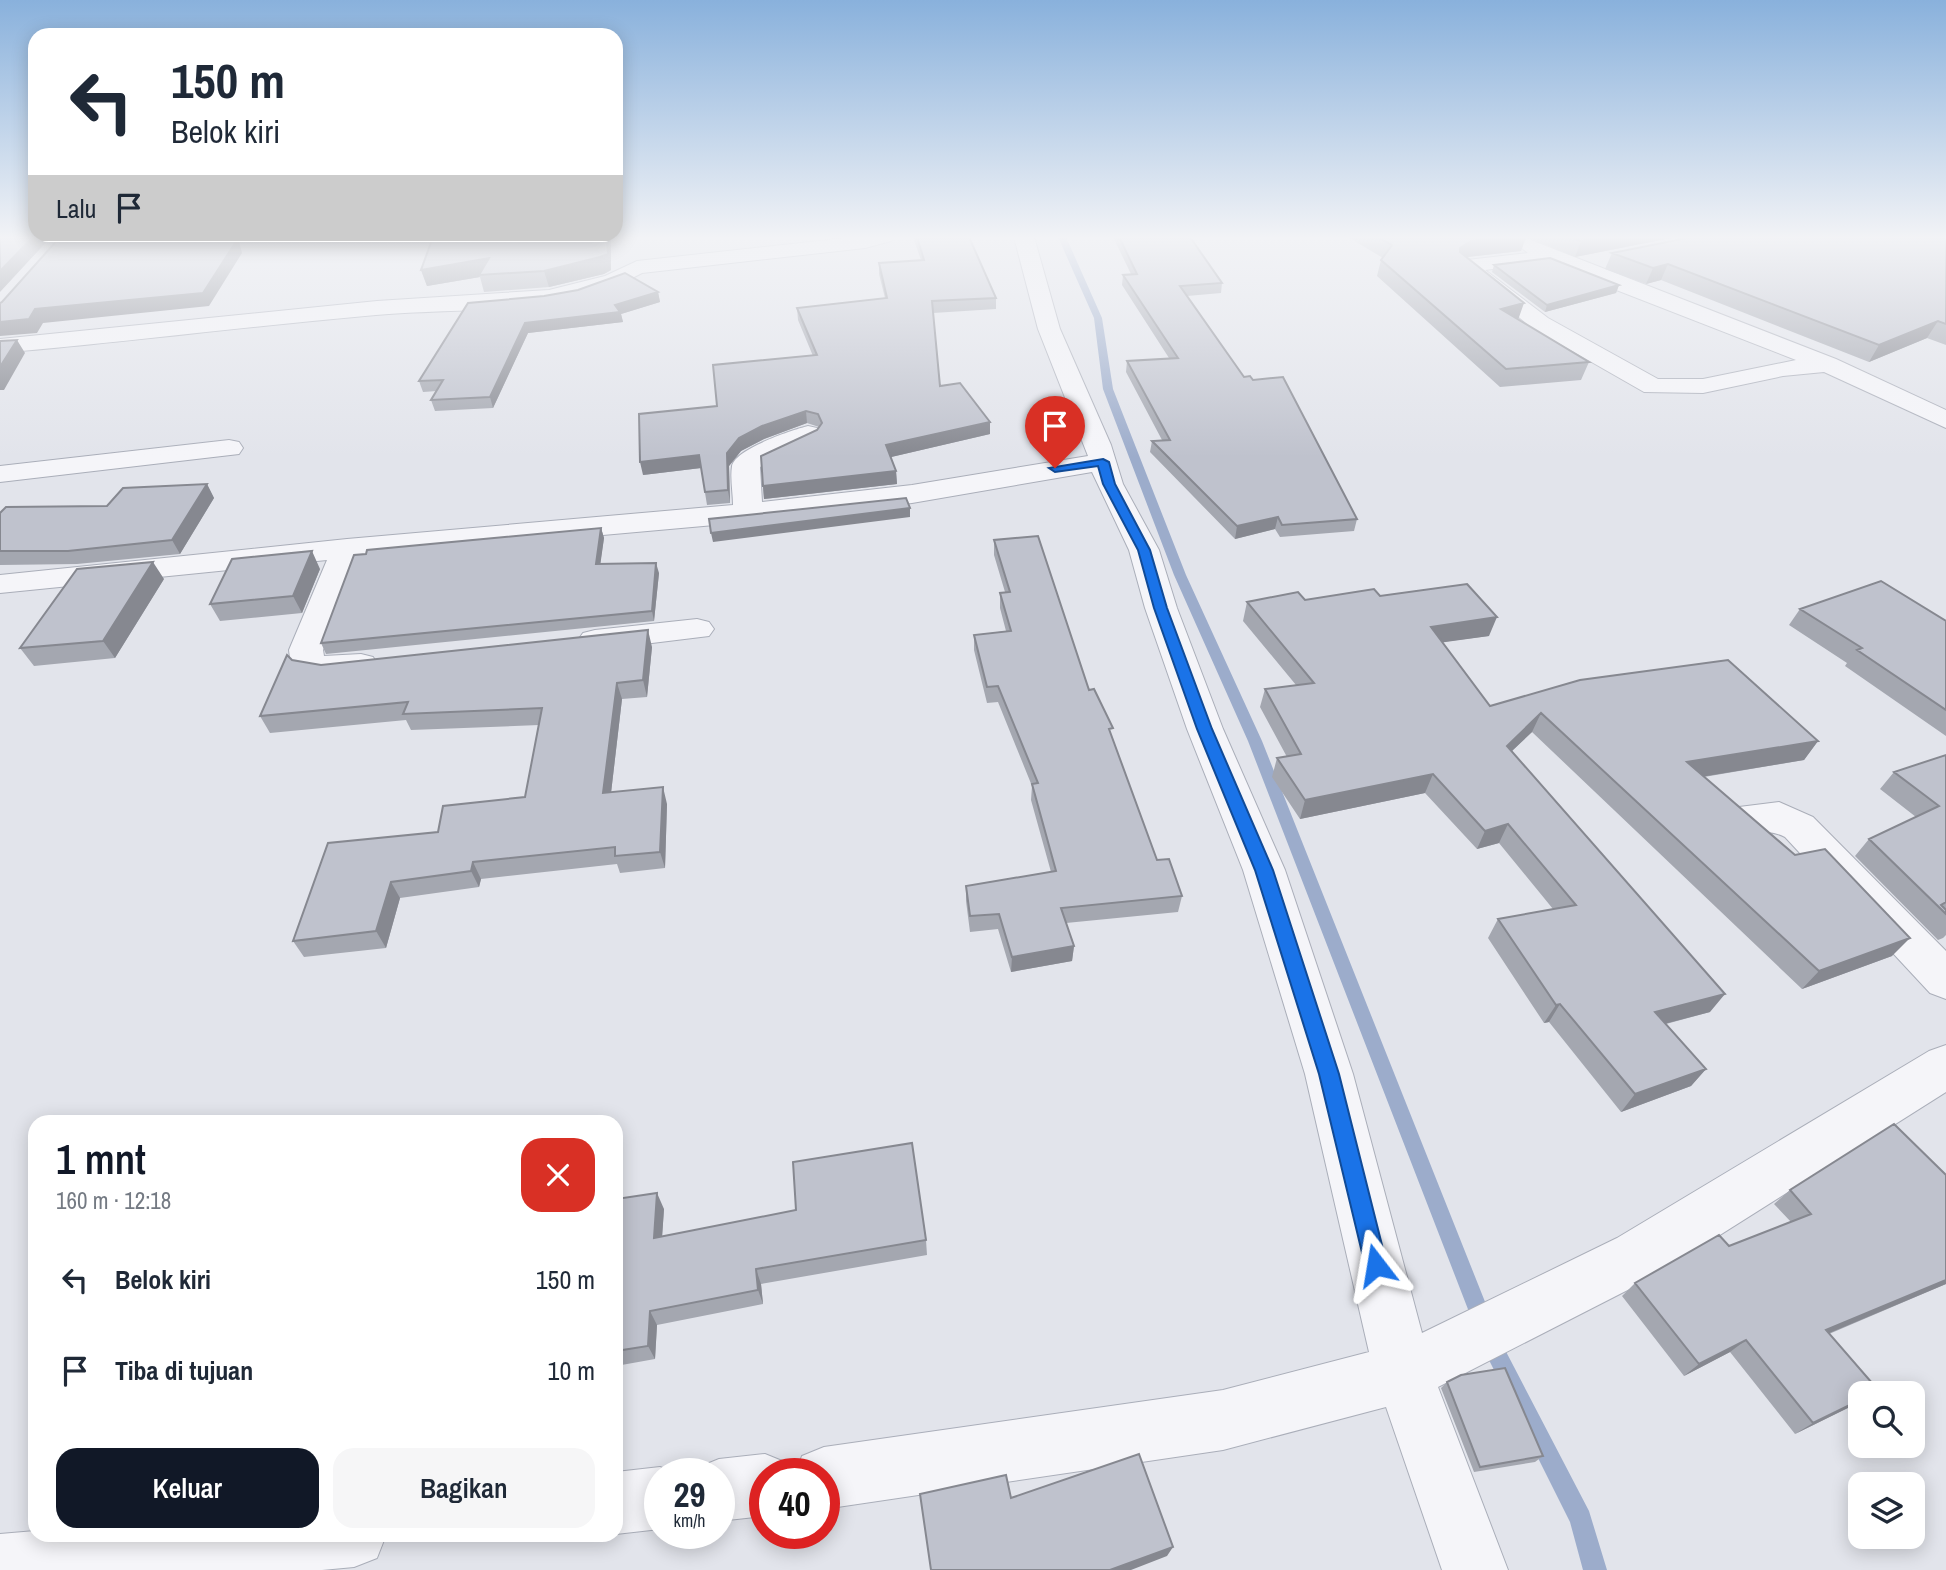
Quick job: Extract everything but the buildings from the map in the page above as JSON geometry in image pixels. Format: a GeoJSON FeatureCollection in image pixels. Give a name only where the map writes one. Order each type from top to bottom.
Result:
{"type":"FeatureCollection","features":[{"type":"Feature","properties":{"kind":"street"},"geometry":{"type":"LineString","coordinates":[[0,346],[356,310]]}},
{"type":"Feature","properties":{"kind":"street"},"geometry":{"type":"LineString","coordinates":[[1044,310],[1109,484],[1144,550],[1200,717],[1264,870],[1425,1361],[1475,1570]]}},
{"type":"Feature","properties":{"kind":"street"},"geometry":{"type":"LineString","coordinates":[[1524,310],[1540,323],[1637,381],[1653,387],[1703,386],[1783,369],[1827,364]]}},
{"type":"Feature","properties":{"kind":"street"},"geometry":{"type":"LineString","coordinates":[[1687,310],[1827,364],[1946,420]]}},
{"type":"Feature","properties":{"kind":"street"},"geometry":{"type":"LineString","coordinates":[[748,513],[746,464],[760,454],[808,434]]}},
{"type":"Feature","properties":{"kind":"street"},"geometry":{"type":"LineString","coordinates":[[0,474],[229,448]]}},
{"type":"Feature","properties":{"kind":"street"},"geometry":{"type":"LineString","coordinates":[[0,584],[347,548],[748,513],[912,494],[1103,462]]}},
{"type":"Feature","properties":{"kind":"street"},"geometry":{"type":"LineString","coordinates":[[347,548],[306,650],[307,659],[313,666],[329,668],[397,661]]}},
{"type":"Feature","properties":{"kind":"street"},"geometry":{"type":"LineString","coordinates":[[561,643],[697,629]]}},
{"type":"Feature","properties":{"kind":"street"},"geometry":{"type":"LineString","coordinates":[[1745,818],[1780,816],[1799,827],[1946,980]]}},
{"type":"Feature","properties":{"kind":"street"},"geometry":{"type":"LineString","coordinates":[[840,1476],[1223,1420],[1425,1361],[1636,1257],[1946,1066]]}},
{"type":"Feature","properties":{"kind":"street"},"geometry":{"type":"LineString","coordinates":[[623,1502],[644,1499]]}},
{"type":"Feature","properties":{"kind":"street"},"geometry":{"type":"LineString","coordinates":[[0,1567],[277,1542]]}},
{"type":"Feature","properties":{"kind":"waterway"},"geometry":{"type":"LineString","coordinates":[[1095,310],[1108,389],[1180,575],[1255,741],[1493,1348],[1581,1519],[1595,1570]]}},
{"type":"Feature","properties":{"kind":"route"},"geometry":{"type":"LineString","coordinates":[[1055,468],[1103,462],[1109,484],[1144,550],[1161,608],[1205,729],[1264,870],[1329,1074],[1376,1265]]}}]}
